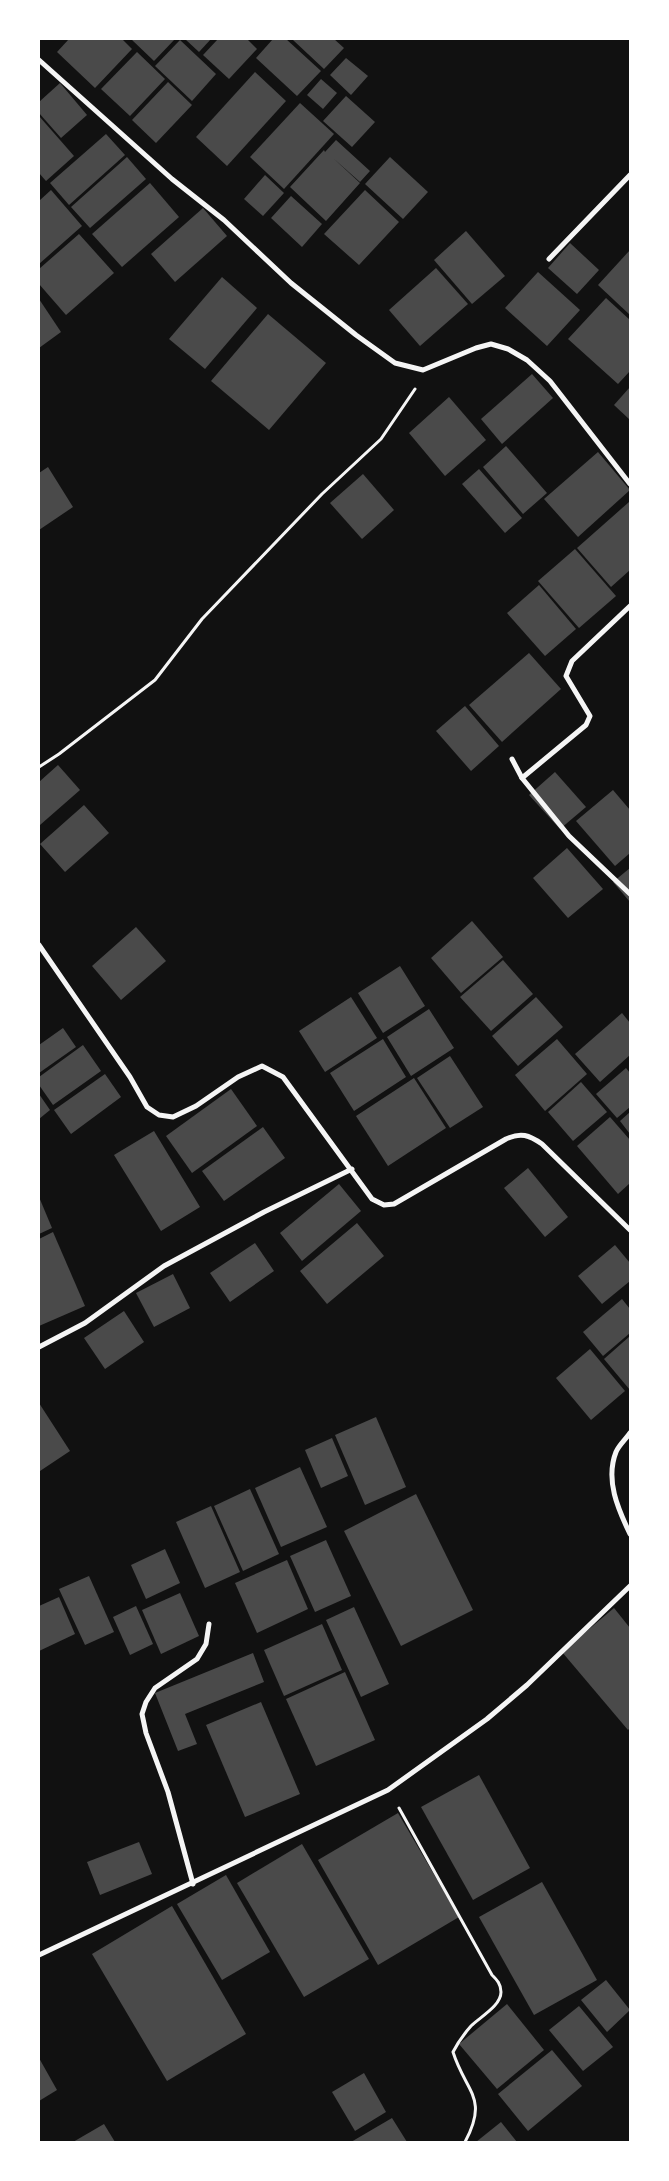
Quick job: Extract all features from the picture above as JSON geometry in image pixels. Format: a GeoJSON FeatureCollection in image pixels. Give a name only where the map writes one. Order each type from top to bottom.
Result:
{"type":"FeatureCollection","features":[{"type":"Feature","properties":{"kind":"street"},"geometry":{"type":"LineString","coordinates":[[39,60],[172,180],[224,220],[291,283],[356,335],[395,363],[423,370],[476,348],[491,344],[508,349],[527,360],[550,381],[630,484]]}},
{"type":"Feature","properties":{"kind":"street"},"geometry":{"type":"LineString","coordinates":[[549,259],[630,175]]}},
{"type":"Feature","properties":{"kind":"street"},"geometry":{"type":"LineString","coordinates":[[522,778],[586,725],[590,716],[566,676],[572,661],[630,606]]}},
{"type":"Feature","properties":{"kind":"street"},"geometry":{"type":"LineString","coordinates":[[512,759],[522,778],[569,836],[630,894]]}},
{"type":"Feature","properties":{"kind":"street"},"geometry":{"type":"LineString","coordinates":[[39,945],[130,1077],[147,1107],[159,1114],[173,1117],[196,1106],[238,1077],[262,1066],[283,1077],[372,1198],[384,1205],[394,1204],[506,1139],[516,1135],[530,1135],[542,1144],[630,1230]]}},
{"type":"Feature","properties":{"kind":"street"},"geometry":{"type":"LineString","coordinates":[[39,1347],[85,1322],[164,1266],[352,1169]]}},
{"type":"Feature","properties":{"kind":"street"},"geometry":{"type":"LineString","coordinates":[[630,1433],[617,1450],[612,1466],[613,1488],[618,1508],[630,1534]]}},
{"type":"Feature","properties":{"kind":"street"},"geometry":{"type":"LineString","coordinates":[[39,1955],[193,1884],[388,1790],[487,1719],[527,1684],[630,1586]]}},
{"type":"Feature","properties":{"kind":"street"},"geometry":{"type":"LineString","coordinates":[[193,1884],[168,1792],[146,1733],[142,1714],[146,1702],[155,1688],[197,1659],[206,1644],[209,1624]]}},
{"type":"Feature","properties":{"kind":"path"},"geometry":{"type":"LineString","coordinates":[[39,767],[59,754],[155,680],[208,612],[322,494],[382,439],[412,397],[423,370]]}},
{"type":"Feature","properties":{"kind":"path"},"geometry":{"type":"LineString","coordinates":[[388,1790],[492,1975],[500,1984],[501,1993],[498,2001],[472,2024],[453,2052],[476,2106],[475,2123],[465,2142]]}},
{"type":"Feature","properties":{"kind":"building"},"geometry":{"type":"Polygon","coordinates":[[[69,39],[122,39],[132,49],[95,88],[57,52],[69,39]]]}},
{"type":"Feature","properties":{"kind":"building"},"geometry":{"type":"Polygon","coordinates":[[[131,39],[175,39],[154,61],[131,39]]]}},
{"type":"Feature","properties":{"kind":"building"},"geometry":{"type":"Polygon","coordinates":[[[185,39],[211,39],[199,52],[185,39]]]}},
{"type":"Feature","properties":{"kind":"building"},"geometry":{"type":"Polygon","coordinates":[[[218,39],[247,39],[257,49],[229,79],[203,55],[218,39]]]}},
{"type":"Feature","properties":{"kind":"building"},"geometry":{"type":"Polygon","coordinates":[[[273,39],[286,39],[321,71],[297,96],[256,58],[273,39]]]}},
{"type":"Feature","properties":{"kind":"building"},"geometry":{"type":"Polygon","coordinates":[[[294,39],[334,39],[344,48],[324,69],[294,39]]]}},
{"type":"Feature","properties":{"kind":"building"},"geometry":{"type":"Polygon","coordinates":[[[180,40],[216,74],[192,101],[155,66],[180,40]]]}},
{"type":"Feature","properties":{"kind":"building"},"geometry":{"type":"Polygon","coordinates":[[[137,52],[165,79],[130,116],[101,89],[137,52]]]}},
{"type":"Feature","properties":{"kind":"building"},"geometry":{"type":"Polygon","coordinates":[[[346,58],[368,76],[351,95],[330,75],[346,58]]]}},
{"type":"Feature","properties":{"kind":"building"},"geometry":{"type":"Polygon","coordinates":[[[255,72],[286,101],[227,166],[196,137],[255,72]]]}},
{"type":"Feature","properties":{"kind":"building"},"geometry":{"type":"Polygon","coordinates":[[[321,79],[337,93],[323,109],[307,95],[321,79]]]}},
{"type":"Feature","properties":{"kind":"building"},"geometry":{"type":"Polygon","coordinates":[[[168,82],[192,105],[156,143],[132,120],[168,82]]]}},
{"type":"Feature","properties":{"kind":"building"},"geometry":{"type":"Polygon","coordinates":[[[60,83],[87,115],[61,138],[39,113],[39,102],[60,83]]]}},
{"type":"Feature","properties":{"kind":"building"},"geometry":{"type":"Polygon","coordinates":[[[346,96],[375,122],[352,147],[323,121],[346,96]]]}},
{"type":"Feature","properties":{"kind":"building"},"geometry":{"type":"Polygon","coordinates":[[[300,103],[334,134],[284,189],[250,157],[300,103]]]}},
{"type":"Feature","properties":{"kind":"building"},"geometry":{"type":"Polygon","coordinates":[[[39,116],[74,156],[46,181],[39,173],[39,116]]]}},
{"type":"Feature","properties":{"kind":"building"},"geometry":{"type":"Polygon","coordinates":[[[106,134],[125,155],[69,205],[50,183],[106,134]]]}},
{"type":"Feature","properties":{"kind":"building"},"geometry":{"type":"Polygon","coordinates":[[[336,140],[370,171],[360,182],[333,158],[360,183],[326,221],[290,187],[324,150],[325,152],[336,140]]]}},
{"type":"Feature","properties":{"kind":"building"},"geometry":{"type":"Polygon","coordinates":[[[127,157],[146,179],[90,228],[71,207],[127,157]]]}},
{"type":"Feature","properties":{"kind":"building"},"geometry":{"type":"Polygon","coordinates":[[[390,157],[428,192],[403,219],[365,184],[390,157]]]}},
{"type":"Feature","properties":{"kind":"building"},"geometry":{"type":"Polygon","coordinates":[[[265,175],[284,193],[263,216],[244,199],[265,175]]]}},
{"type":"Feature","properties":{"kind":"building"},"geometry":{"type":"Polygon","coordinates":[[[150,183],[179,217],[122,267],[92,234],[150,183]]]}},
{"type":"Feature","properties":{"kind":"building"},"geometry":{"type":"Polygon","coordinates":[[[51,190],[82,226],[39,264],[39,201],[51,190]]]}},
{"type":"Feature","properties":{"kind":"building"},"geometry":{"type":"Polygon","coordinates":[[[365,190],[399,222],[359,265],[324,234],[365,190]]]}},
{"type":"Feature","properties":{"kind":"building"},"geometry":{"type":"Polygon","coordinates":[[[291,196],[322,224],[302,247],[271,218],[291,196]]]}},
{"type":"Feature","properties":{"kind":"building"},"geometry":{"type":"Polygon","coordinates":[[[203,208],[227,236],[175,282],[151,254],[203,208]]]}},
{"type":"Feature","properties":{"kind":"building"},"geometry":{"type":"Polygon","coordinates":[[[466,231],[505,276],[472,304],[434,260],[466,231]]]}},
{"type":"Feature","properties":{"kind":"building"},"geometry":{"type":"Polygon","coordinates":[[[79,234],[114,273],[66,315],[39,284],[39,269],[79,234]]]}},
{"type":"Feature","properties":{"kind":"building"},"geometry":{"type":"Polygon","coordinates":[[[570,243],[599,270],[577,294],[548,268],[570,243]]]}},
{"type":"Feature","properties":{"kind":"building"},"geometry":{"type":"Polygon","coordinates":[[[630,250],[630,315],[598,285],[630,250]]]}},
{"type":"Feature","properties":{"kind":"building"},"geometry":{"type":"Polygon","coordinates":[[[436,268],[468,304],[420,346],[389,310],[436,268]]]}},
{"type":"Feature","properties":{"kind":"building"},"geometry":{"type":"Polygon","coordinates":[[[538,272],[580,310],[547,346],[505,308],[538,272]]]}},
{"type":"Feature","properties":{"kind":"building"},"geometry":{"type":"Polygon","coordinates":[[[222,277],[257,308],[205,369],[169,339],[222,277]]]}},
{"type":"Feature","properties":{"kind":"building"},"geometry":{"type":"Polygon","coordinates":[[[606,298],[630,320],[630,371],[618,384],[568,339],[606,298]]]}},
{"type":"Feature","properties":{"kind":"building"},"geometry":{"type":"Polygon","coordinates":[[[39,299],[61,332],[39,348],[39,299]]]}},
{"type":"Feature","properties":{"kind":"building"},"geometry":{"type":"Polygon","coordinates":[[[268,314],[326,363],[269,430],[211,381],[268,314]]]}},
{"type":"Feature","properties":{"kind":"building"},"geometry":{"type":"Polygon","coordinates":[[[532,374],[553,398],[502,444],[481,419],[532,374]]]}},
{"type":"Feature","properties":{"kind":"building"},"geometry":{"type":"Polygon","coordinates":[[[630,387],[630,420],[614,405],[630,387]]]}},
{"type":"Feature","properties":{"kind":"building"},"geometry":{"type":"Polygon","coordinates":[[[449,397],[486,440],[445,476],[409,433],[449,397]]]}},
{"type":"Feature","properties":{"kind":"building"},"geometry":{"type":"Polygon","coordinates":[[[506,446],[547,493],[523,514],[483,467],[506,446]]]}},
{"type":"Feature","properties":{"kind":"building"},"geometry":{"type":"Polygon","coordinates":[[[598,452],[630,490],[578,537],[544,499],[598,452]]]}},
{"type":"Feature","properties":{"kind":"building"},"geometry":{"type":"Polygon","coordinates":[[[48,467],[73,507],[39,530],[39,473],[48,467]]]}},
{"type":"Feature","properties":{"kind":"building"},"geometry":{"type":"Polygon","coordinates":[[[479,469],[522,518],[505,533],[462,484],[479,469]]]}},
{"type":"Feature","properties":{"kind":"building"},"geometry":{"type":"Polygon","coordinates":[[[363,474],[394,510],[362,539],[330,503],[363,474]]]}},
{"type":"Feature","properties":{"kind":"building"},"geometry":{"type":"Polygon","coordinates":[[[629,502],[630,570],[611,587],[577,548],[629,502]]]}},
{"type":"Feature","properties":{"kind":"building"},"geometry":{"type":"Polygon","coordinates":[[[575,549],[616,596],[579,628],[538,581],[575,549]]]}},
{"type":"Feature","properties":{"kind":"building"},"geometry":{"type":"Polygon","coordinates":[[[539,585],[576,629],[545,656],[507,613],[539,585]]]}},
{"type":"Feature","properties":{"kind":"building"},"geometry":{"type":"Polygon","coordinates":[[[529,653],[561,689],[502,742],[469,705],[529,653]]]}},
{"type":"Feature","properties":{"kind":"building"},"geometry":{"type":"Polygon","coordinates":[[[465,706],[499,746],[471,771],[436,731],[465,706]]]}},
{"type":"Feature","properties":{"kind":"building"},"geometry":{"type":"Polygon","coordinates":[[[58,765],[80,790],[40,825],[39,782],[58,765]]]}},
{"type":"Feature","properties":{"kind":"building"},"geometry":{"type":"Polygon","coordinates":[[[555,772],[586,807],[560,829],[529,795],[555,772]]]}},
{"type":"Feature","properties":{"kind":"building"},"geometry":{"type":"Polygon","coordinates":[[[613,790],[630,810],[630,853],[615,866],[576,821],[613,790]]]}},
{"type":"Feature","properties":{"kind":"building"},"geometry":{"type":"Polygon","coordinates":[[[84,805],[109,833],[65,872],[40,844],[84,805]]]}},
{"type":"Feature","properties":{"kind":"building"},"geometry":{"type":"Polygon","coordinates":[[[567,848],[603,889],[568,918],[533,878],[567,848]]]}},
{"type":"Feature","properties":{"kind":"building"},"geometry":{"type":"Polygon","coordinates":[[[630,868],[630,902],[613,882],[630,868]]]}},
{"type":"Feature","properties":{"kind":"building"},"geometry":{"type":"Polygon","coordinates":[[[472,921],[503,957],[461,993],[431,958],[472,921]]]}},
{"type":"Feature","properties":{"kind":"building"},"geometry":{"type":"Polygon","coordinates":[[[136,927],[166,961],[121,1000],[92,966],[136,927]]]}},
{"type":"Feature","properties":{"kind":"building"},"geometry":{"type":"Polygon","coordinates":[[[503,960],[533,994],[491,1031],[460,997],[503,960]]]}},
{"type":"Feature","properties":{"kind":"building"},"geometry":{"type":"Polygon","coordinates":[[[400,966],[425,1006],[383,1033],[358,993],[400,966]]]}},
{"type":"Feature","properties":{"kind":"building"},"geometry":{"type":"Polygon","coordinates":[[[351,997],[377,1038],[325,1072],[299,1031],[351,997]]]}},
{"type":"Feature","properties":{"kind":"building"},"geometry":{"type":"Polygon","coordinates":[[[536,997],[563,1027],[518,1066],[492,1036],[536,997]]]}},
{"type":"Feature","properties":{"kind":"building"},"geometry":{"type":"Polygon","coordinates":[[[429,1009],[454,1048],[411,1076],[387,1037],[429,1009]]]}},
{"type":"Feature","properties":{"kind":"building"},"geometry":{"type":"Polygon","coordinates":[[[622,1013],[630,1023],[630,1055],[600,1082],[575,1054],[622,1013]]]}},
{"type":"Feature","properties":{"kind":"building"},"geometry":{"type":"Polygon","coordinates":[[[63,1028],[76,1047],[39,1073],[39,1045],[63,1028]]]}},
{"type":"Feature","properties":{"kind":"building"},"geometry":{"type":"Polygon","coordinates":[[[383,1039],[406,1077],[354,1111],[330,1073],[383,1039]]]}},
{"type":"Feature","properties":{"kind":"building"},"geometry":{"type":"Polygon","coordinates":[[[557,1039],[587,1074],[545,1111],[515,1075],[557,1039]]]}},
{"type":"Feature","properties":{"kind":"building"},"geometry":{"type":"Polygon","coordinates":[[[83,1045],[101,1071],[53,1105],[39,1085],[39,1077],[83,1045]]]}},
{"type":"Feature","properties":{"kind":"building"},"geometry":{"type":"Polygon","coordinates":[[[450,1056],[483,1107],[450,1128],[417,1078],[450,1056]]]}},
{"type":"Feature","properties":{"kind":"building"},"geometry":{"type":"Polygon","coordinates":[[[626,1068],[630,1073],[630,1107],[617,1118],[596,1094],[626,1068]]]}},
{"type":"Feature","properties":{"kind":"building"},"geometry":{"type":"Polygon","coordinates":[[[105,1074],[121,1097],[71,1134],[54,1110],[105,1074]]]}},
{"type":"Feature","properties":{"kind":"building"},"geometry":{"type":"Polygon","coordinates":[[[414,1078],[446,1128],[388,1166],[356,1116],[414,1078]]]}},
{"type":"Feature","properties":{"kind":"building"},"geometry":{"type":"Polygon","coordinates":[[[581,1082],[607,1112],[573,1141],[548,1112],[581,1082]]]}},
{"type":"Feature","properties":{"kind":"building"},"geometry":{"type":"Polygon","coordinates":[[[231,1089],[257,1126],[192,1173],[166,1136],[231,1089]]]}},
{"type":"Feature","properties":{"kind":"building"},"geometry":{"type":"Polygon","coordinates":[[[39,1094],[50,1110],[39,1119],[39,1094]]]}},
{"type":"Feature","properties":{"kind":"building"},"geometry":{"type":"Polygon","coordinates":[[[630,1112],[630,1134],[620,1121],[630,1112]]]}},
{"type":"Feature","properties":{"kind":"building"},"geometry":{"type":"Polygon","coordinates":[[[610,1117],[630,1140],[630,1183],[618,1194],[577,1146],[610,1117]]]}},
{"type":"Feature","properties":{"kind":"building"},"geometry":{"type":"Polygon","coordinates":[[[263,1127],[285,1158],[224,1201],[202,1171],[263,1127]]]}},
{"type":"Feature","properties":{"kind":"building"},"geometry":{"type":"Polygon","coordinates":[[[154,1131],[200,1207],[161,1231],[114,1155],[154,1131]]]}},
{"type":"Feature","properties":{"kind":"building"},"geometry":{"type":"Polygon","coordinates":[[[528,1168],[568,1217],[545,1237],[504,1188],[528,1168]]]}},
{"type":"Feature","properties":{"kind":"building"},"geometry":{"type":"Polygon","coordinates":[[[339,1184],[361,1211],[302,1261],[280,1233],[339,1184]]]}},
{"type":"Feature","properties":{"kind":"building"},"geometry":{"type":"Polygon","coordinates":[[[39,1197],[52,1228],[39,1234],[39,1197]]]}},
{"type":"Feature","properties":{"kind":"building"},"geometry":{"type":"Polygon","coordinates":[[[357,1223],[384,1256],[327,1304],[300,1271],[357,1223]]]}},
{"type":"Feature","properties":{"kind":"building"},"geometry":{"type":"Polygon","coordinates":[[[53,1232],[85,1306],[39,1326],[39,1239],[53,1232]]]}},
{"type":"Feature","properties":{"kind":"building"},"geometry":{"type":"Polygon","coordinates":[[[255,1243],[274,1271],[230,1302],[210,1273],[255,1243]]]}},
{"type":"Feature","properties":{"kind":"building"},"geometry":{"type":"Polygon","coordinates":[[[615,1245],[630,1263],[630,1281],[602,1304],[578,1276],[615,1245]]]}},
{"type":"Feature","properties":{"kind":"building"},"geometry":{"type":"Polygon","coordinates":[[[173,1274],[190,1308],[154,1327],[136,1293],[173,1274]]]}},
{"type":"Feature","properties":{"kind":"building"},"geometry":{"type":"Polygon","coordinates":[[[622,1299],[630,1309],[630,1333],[603,1356],[583,1332],[622,1299]]]}},
{"type":"Feature","properties":{"kind":"building"},"geometry":{"type":"Polygon","coordinates":[[[124,1311],[144,1342],[105,1369],[84,1338],[124,1311]]]}},
{"type":"Feature","properties":{"kind":"building"},"geometry":{"type":"Polygon","coordinates":[[[630,1336],[630,1390],[604,1359],[630,1336]]]}},
{"type":"Feature","properties":{"kind":"building"},"geometry":{"type":"Polygon","coordinates":[[[590,1349],[625,1391],[591,1420],[556,1378],[590,1349]]]}},
{"type":"Feature","properties":{"kind":"building"},"geometry":{"type":"Polygon","coordinates":[[[39,1403],[70,1451],[40,1471],[39,1470],[39,1403]]]}},
{"type":"Feature","properties":{"kind":"building"},"geometry":{"type":"Polygon","coordinates":[[[376,1417],[406,1487],[365,1505],[335,1435],[376,1417]]]}},
{"type":"Feature","properties":{"kind":"building"},"geometry":{"type":"Polygon","coordinates":[[[332,1438],[348,1476],[321,1488],[305,1450],[332,1438]]]}},
{"type":"Feature","properties":{"kind":"building"},"geometry":{"type":"Polygon","coordinates":[[[300,1467],[327,1527],[281,1547],[255,1488],[300,1467]]]}},
{"type":"Feature","properties":{"kind":"building"},"geometry":{"type":"Polygon","coordinates":[[[250,1489],[279,1554],[243,1571],[214,1506],[250,1489]]]}},
{"type":"Feature","properties":{"kind":"building"},"geometry":{"type":"Polygon","coordinates":[[[416,1494],[473,1610],[401,1646],[344,1531],[416,1494]]]}},
{"type":"Feature","properties":{"kind":"building"},"geometry":{"type":"Polygon","coordinates":[[[211,1506],[240,1572],[205,1588],[176,1522],[211,1506]]]}},
{"type":"Feature","properties":{"kind":"building"},"geometry":{"type":"Polygon","coordinates":[[[326,1540],[351,1596],[315,1612],[290,1556],[326,1540]]]}},
{"type":"Feature","properties":{"kind":"building"},"geometry":{"type":"Polygon","coordinates":[[[165,1549],[180,1583],[146,1599],[131,1565],[165,1549]]]}},
{"type":"Feature","properties":{"kind":"building"},"geometry":{"type":"Polygon","coordinates":[[[287,1560],[308,1609],[257,1633],[235,1583],[287,1560]]]}},
{"type":"Feature","properties":{"kind":"building"},"geometry":{"type":"Polygon","coordinates":[[[89,1576],[114,1632],[85,1645],[59,1589],[89,1576]]]}},
{"type":"Feature","properties":{"kind":"building"},"geometry":{"type":"Polygon","coordinates":[[[180,1593],[199,1636],[161,1654],[142,1610],[180,1593]]]}},
{"type":"Feature","properties":{"kind":"building"},"geometry":{"type":"Polygon","coordinates":[[[59,1597],[75,1634],[39,1651],[39,1606],[59,1597]]]}},
{"type":"Feature","properties":{"kind":"building"},"geometry":{"type":"Polygon","coordinates":[[[136,1606],[153,1644],[130,1655],[113,1617],[136,1606]]]}},
{"type":"Feature","properties":{"kind":"building"},"geometry":{"type":"Polygon","coordinates":[[[354,1607],[389,1684],[361,1697],[326,1620],[354,1607]]]}},
{"type":"Feature","properties":{"kind":"building"},"geometry":{"type":"Polygon","coordinates":[[[614,1608],[630,1628],[630,1728],[628,1730],[562,1652],[614,1608]]]}},
{"type":"Feature","properties":{"kind":"building"},"geometry":{"type":"Polygon","coordinates":[[[322,1624],[342,1670],[284,1696],[264,1650],[322,1624]]]}},
{"type":"Feature","properties":{"kind":"building"},"geometry":{"type":"Polygon","coordinates":[[[253,1653],[264,1682],[185,1714],[197,1744],[178,1751],[155,1693],[253,1653]]]}},
{"type":"Feature","properties":{"kind":"building"},"geometry":{"type":"Polygon","coordinates":[[[345,1672],[375,1740],[316,1766],[286,1699],[345,1672]]]}},
{"type":"Feature","properties":{"kind":"building"},"geometry":{"type":"Polygon","coordinates":[[[261,1702],[300,1794],[245,1817],[206,1725],[261,1702]]]}},
{"type":"Feature","properties":{"kind":"building"},"geometry":{"type":"Polygon","coordinates":[[[479,1775],[530,1868],[473,1900],[421,1807],[479,1775]]]}},
{"type":"Feature","properties":{"kind":"building"},"geometry":{"type":"Polygon","coordinates":[[[398,1813],[459,1917],[378,1965],[318,1860],[398,1813]]]}},
{"type":"Feature","properties":{"kind":"building"},"geometry":{"type":"Polygon","coordinates":[[[139,1842],[152,1874],[100,1895],[87,1862],[139,1842]]]}},
{"type":"Feature","properties":{"kind":"building"},"geometry":{"type":"Polygon","coordinates":[[[302,1844],[369,1959],[304,1997],[237,1883],[302,1844]]]}},
{"type":"Feature","properties":{"kind":"building"},"geometry":{"type":"Polygon","coordinates":[[[226,1875],[270,1952],[222,1980],[177,1904],[226,1875]]]}},
{"type":"Feature","properties":{"kind":"building"},"geometry":{"type":"Polygon","coordinates":[[[542,1882],[597,1980],[534,2015],[479,1917],[542,1882]]]}},
{"type":"Feature","properties":{"kind":"building"},"geometry":{"type":"Polygon","coordinates":[[[172,1906],[246,2034],[167,2081],[92,1954],[172,1906]]]}},
{"type":"Feature","properties":{"kind":"building"},"geometry":{"type":"Polygon","coordinates":[[[606,1980],[630,2010],[607,2032],[581,2000],[606,1980]]]}},
{"type":"Feature","properties":{"kind":"building"},"geometry":{"type":"Polygon","coordinates":[[[507,2004],[544,2050],[497,2089],[459,2044],[507,2004]]]}},
{"type":"Feature","properties":{"kind":"building"},"geometry":{"type":"Polygon","coordinates":[[[579,2006],[613,2047],[583,2071],[549,2030],[579,2006]]]}},
{"type":"Feature","properties":{"kind":"building"},"geometry":{"type":"Polygon","coordinates":[[[552,2050],[582,2086],[528,2131],[498,2094],[552,2050]]]}},
{"type":"Feature","properties":{"kind":"building"},"geometry":{"type":"Polygon","coordinates":[[[39,2058],[57,2090],[39,2101],[39,2058]]]}},
{"type":"Feature","properties":{"kind":"building"},"geometry":{"type":"Polygon","coordinates":[[[364,2073],[386,2112],[355,2131],[332,2092],[364,2073]]]}},
{"type":"Feature","properties":{"kind":"building"},"geometry":{"type":"Polygon","coordinates":[[[392,2118],[407,2142],[351,2142],[392,2118]]]}},
{"type":"Feature","properties":{"kind":"building"},"geometry":{"type":"Polygon","coordinates":[[[501,2122],[517,2142],[476,2142],[501,2122]]]}},
{"type":"Feature","properties":{"kind":"building"},"geometry":{"type":"Polygon","coordinates":[[[104,2124],[115,2142],[73,2142],[104,2124]]]}}]}
